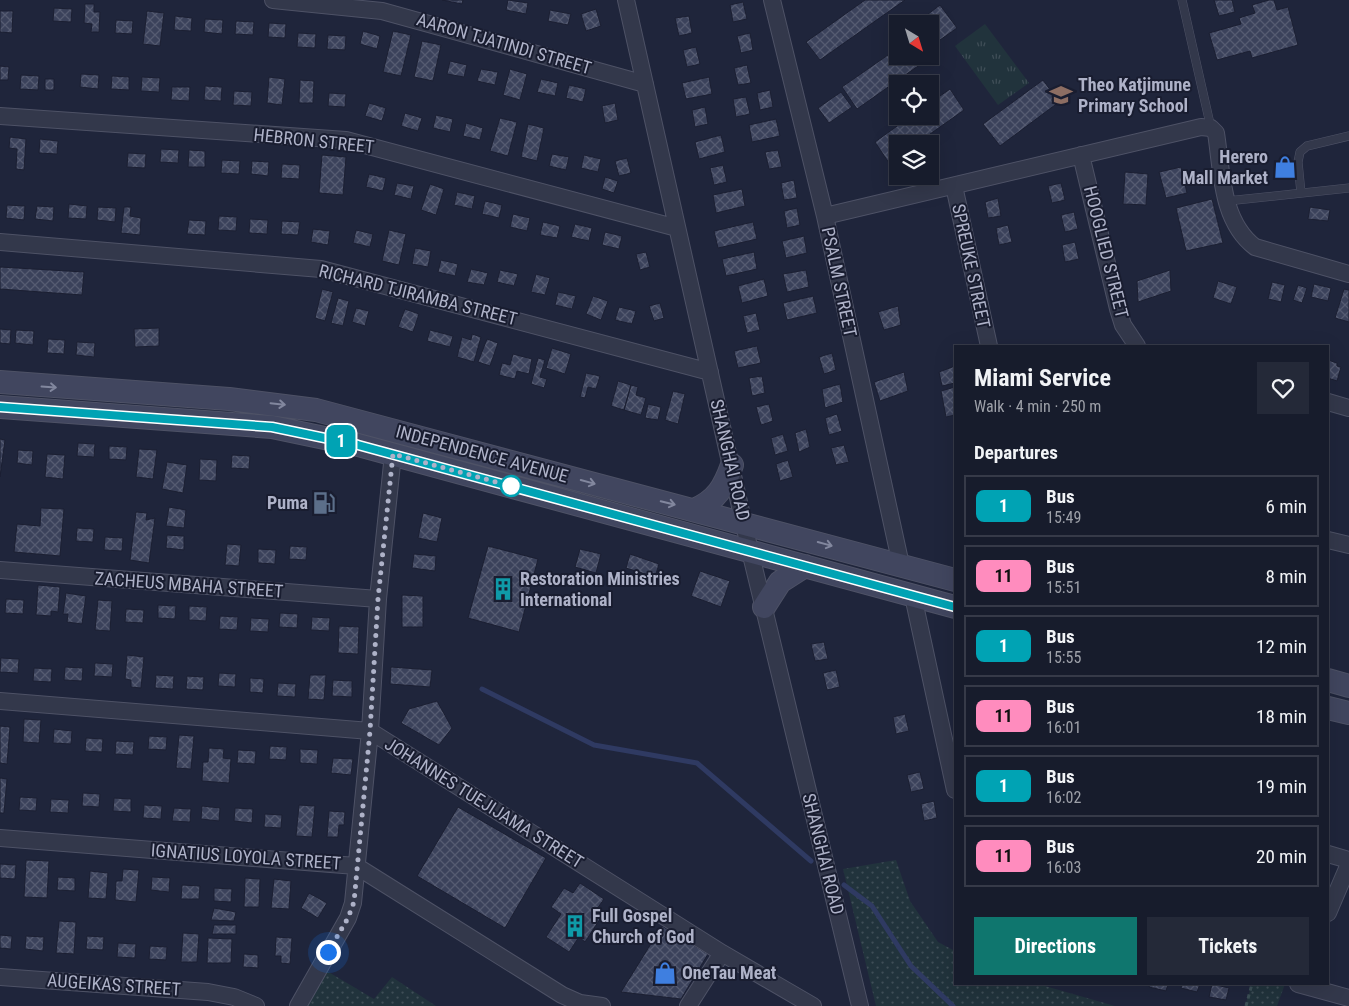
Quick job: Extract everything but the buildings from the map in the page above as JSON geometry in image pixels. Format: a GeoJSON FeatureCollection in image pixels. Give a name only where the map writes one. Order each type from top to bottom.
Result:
{"type":"FeatureCollection","features":[{"type":"Feature","properties":{"kind":"main road","name":"INDEPENDENCE AVENUE"},"geometry":{"type":"LineString","coordinates":[[0,382],[229,399],[316,410],[745,522],[954,580]]}},
{"type":"Feature","properties":{"kind":"main road","name":"INDEPENDENCE AVENUE"},"geometry":{"type":"LineString","coordinates":[[0,407],[272,427],[393,454],[954,607]]}},
{"type":"Feature","properties":{"kind":"main road"},"geometry":{"type":"LineString","coordinates":[[694,510],[717,496],[724,486],[732,465]]}},
{"type":"Feature","properties":{"kind":"main road"},"geometry":{"type":"LineString","coordinates":[[764,607],[780,582],[805,566]]}},
{"type":"Feature","properties":{"kind":"main road"},"geometry":{"type":"LineString","coordinates":[[1329,680],[1349,686]]}},
{"type":"Feature","properties":{"kind":"main road"},"geometry":{"type":"LineString","coordinates":[[1329,708],[1349,713]]}},
{"type":"Feature","properties":{"kind":"street","name":"AARON TJATINDI STREET"},"geometry":{"type":"LineString","coordinates":[[272,0],[382,11],[645,84]]}},
{"type":"Feature","properties":{"kind":"street","name":"SHANGHAI ROAD"},"geometry":{"type":"LineString","coordinates":[[626,0],[750,551],[860,1006]]}},
{"type":"Feature","properties":{"kind":"street","name":"PSALM STREET"},"geometry":{"type":"LineString","coordinates":[[772,0],[825,216],[901,565]]}},
{"type":"Feature","properties":{"kind":"street","name":"HEBRON STREET"},"geometry":{"type":"LineString","coordinates":[[0,116],[346,140],[677,228]]}},
{"type":"Feature","properties":{"kind":"street"},"geometry":{"type":"LineString","coordinates":[[825,216],[1201,127],[1212,128],[1216,133],[1227,200],[1240,233],[1255,247],[1349,274]]}},
{"type":"Feature","properties":{"kind":"street","name":"HOOGLIED STREET"},"geometry":{"type":"LineString","coordinates":[[1081,155],[1118,309],[1123,325],[1136,345]]}},
{"type":"Feature","properties":{"kind":"street","name":"SPREUKE STREET"},"geometry":{"type":"LineString","coordinates":[[954,186],[989,345]]}},
{"type":"Feature","properties":{"kind":"street","name":"RICHARD TJIRAMBA STREET"},"geometry":{"type":"LineString","coordinates":[[0,242],[321,269],[710,372]]}},
{"type":"Feature","properties":{"kind":"street"},"geometry":{"type":"LineString","coordinates":[[1329,402],[1349,408]]}},
{"type":"Feature","properties":{"kind":"street"},"geometry":{"type":"LineString","coordinates":[[298,1006],[348,918],[354,902],[370,731],[378,599],[393,454]]}},
{"type":"Feature","properties":{"kind":"street"},"geometry":{"type":"LineString","coordinates":[[1329,540],[1349,546]]}},
{"type":"Feature","properties":{"kind":"street","name":"ZACHEUS MBAHA STREET"},"geometry":{"type":"LineString","coordinates":[[0,570],[378,599]]}},
{"type":"Feature","properties":{"kind":"street"},"geometry":{"type":"LineString","coordinates":[[913,596],[951,751],[954,780]]}},
{"type":"Feature","properties":{"kind":"street","name":"JOHANNES TUEJIJAMA STREET"},"geometry":{"type":"LineString","coordinates":[[0,700],[370,731],[722,953],[813,1006]]}},
{"type":"Feature","properties":{"kind":"street","name":"IGNATIUS LOYOLA STREET"},"geometry":{"type":"LineString","coordinates":[[0,838],[356,866],[562,995],[580,1003],[602,1006]]}},
{"type":"Feature","properties":{"kind":"street"},"geometry":{"type":"LineString","coordinates":[[1329,854],[1349,860]]}},
{"type":"Feature","properties":{"kind":"street"},"geometry":{"type":"LineString","coordinates":[[1329,911],[1349,864]]}},
{"type":"Feature","properties":{"kind":"street"},"geometry":{"type":"LineString","coordinates":[[688,1006],[722,953]]}},
{"type":"Feature","properties":{"kind":"street","name":"AUGEIKAS STREET"},"geometry":{"type":"LineString","coordinates":[[0,977],[208,992],[234,998],[256,1006]]}},
{"type":"Feature","properties":{"kind":"street"},"geometry":{"type":"LineString","coordinates":[[1302,985],[1349,998]]}},
{"type":"Feature","properties":{"kind":"lane"},"geometry":{"type":"LineString","coordinates":[[1182,0],[1212,128]]}},
{"type":"Feature","properties":{"kind":"lane"},"geometry":{"type":"LineString","coordinates":[[1301,193],[1298,162],[1300,152],[1307,146],[1349,136]]}},
{"type":"Feature","properties":{"kind":"lane"},"geometry":{"type":"LineString","coordinates":[[1227,200],[1349,188]]}},
{"type":"Feature","properties":{"kind":"path"},"geometry":{"type":"LineString","coordinates":[[1246,1006],[1252,985]]}},
{"type":"Feature","properties":{"kind":"green space"},"geometry":{"type":"Polygon","coordinates":[[[985,24],[1029,83],[998,105],[955,46],[985,24]]]}},
{"type":"Feature","properties":{"kind":"green space"},"geometry":{"type":"Polygon","coordinates":[[[896,860],[910,901],[938,942],[954,950],[954,985],[1042,985],[1115,1006],[876,1006],[843,869],[896,860]]]}},
{"type":"Feature","properties":{"kind":"green space"},"geometry":{"type":"Polygon","coordinates":[[[320,967],[374,999],[392,977],[436,1006],[298,1006],[320,967]]]}},
{"type":"Feature","properties":{"kind":"green space"},"geometry":{"type":"Polygon","coordinates":[[[1252,985],[1285,985],[1277,1006],[1245,1006],[1252,985]]]}},
{"type":"Feature","properties":{"kind":"waterway"},"geometry":{"type":"LineString","coordinates":[[482,689],[594,745],[697,763],[811,861]]}},
{"type":"Feature","properties":{"kind":"waterway"},"geometry":{"type":"LineString","coordinates":[[844,885],[872,906],[911,966],[953,1006]]}},
{"type":"Feature","properties":{"kind":"bus line","name":"1"},"geometry":{"type":"LineString","coordinates":[[0,407],[201,420],[272,427],[312,435],[358,445],[954,607]]}},
{"type":"Feature","properties":{"kind":"place","name":"Theo Katjimune Primary School"},"geometry":{"type":"Point","coordinates":[1061,95]}},
{"type":"Feature","properties":{"kind":"place","name":"Herero Mall Market"},"geometry":{"type":"Point","coordinates":[1285,167]}},
{"type":"Feature","properties":{"kind":"place","name":"Puma"},"geometry":{"type":"Point","coordinates":[324,503]}},
{"type":"Feature","properties":{"kind":"place","name":"Restoration Ministries International"},"geometry":{"type":"Point","coordinates":[503,589]}},
{"type":"Feature","properties":{"kind":"place","name":"Full Gospel Church of God"},"geometry":{"type":"Point","coordinates":[575,926]}},
{"type":"Feature","properties":{"kind":"place","name":"OneTau Meat"},"geometry":{"type":"Point","coordinates":[665,973]}},
{"type":"Feature","properties":{"kind":"route"},"geometry":{"type":"LineString","coordinates":[[328,952],[348,918],[354,902],[370,731],[378,599],[393,454],[511,486]]}}]}
